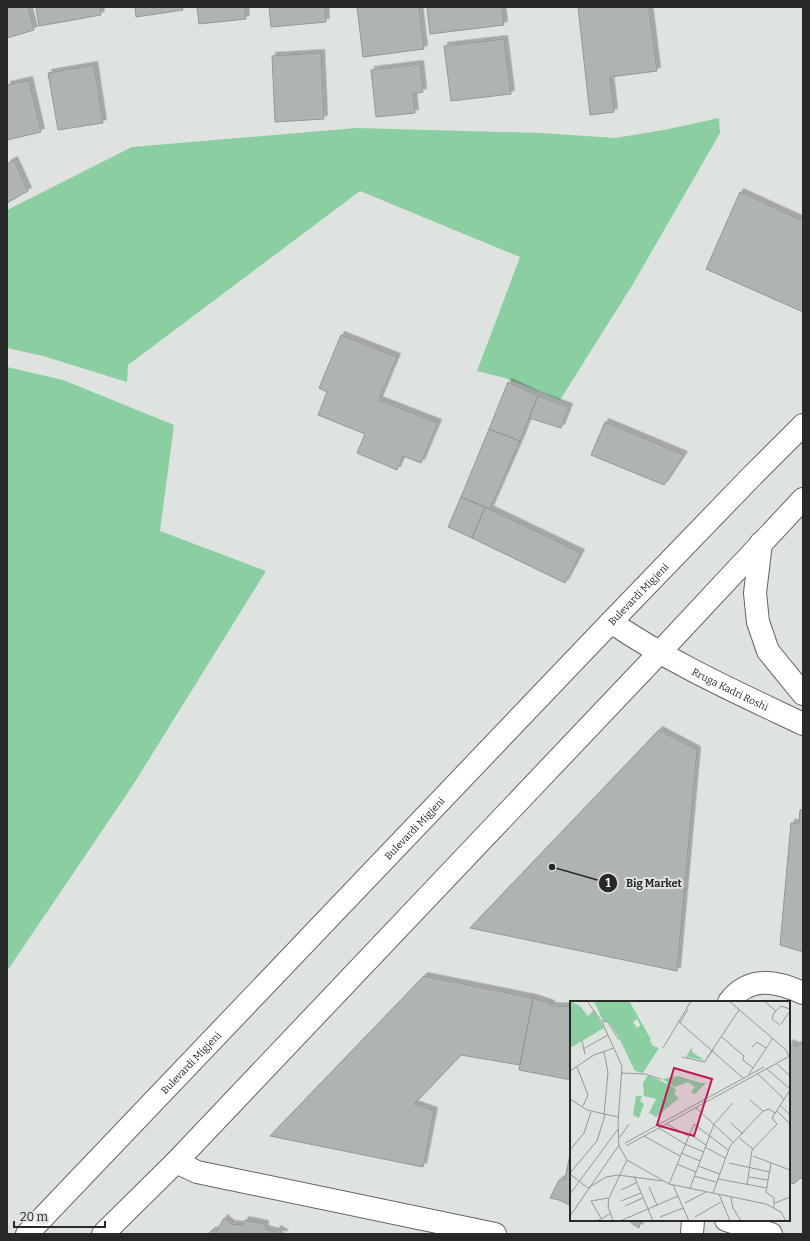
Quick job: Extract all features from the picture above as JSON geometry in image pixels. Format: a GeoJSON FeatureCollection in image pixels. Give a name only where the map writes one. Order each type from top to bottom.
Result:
{"type":"FeatureCollection","features":[{"type":"Feature","properties":{"kind":"main road","name":"Bulevardi Migjeni"},"geometry":{"type":"LineString","coordinates":[[27,1234],[611,622],[803,425]]}},
{"type":"Feature","properties":{"kind":"main road"},"geometry":{"type":"LineString","coordinates":[[103,1234],[176,1162],[660,652],[803,499]]}},
{"type":"Feature","properties":{"kind":"main road"},"geometry":{"type":"LineString","coordinates":[[761,543],[755,593],[758,622],[768,651],[803,694]]}},
{"type":"Feature","properties":{"kind":"main road","name":"Rruga Kadri Roshi"},"geometry":{"type":"LineString","coordinates":[[611,622],[660,652],[744,696],[803,724]]}},
{"type":"Feature","properties":{"kind":"main road"},"geometry":{"type":"LineString","coordinates":[[730,1001],[736,993],[749,984],[763,982],[787,986],[803,993]]}},
{"type":"Feature","properties":{"kind":"main road"},"geometry":{"type":"LineString","coordinates":[[176,1162],[197,1172],[495,1234]]}},
{"type":"Feature","properties":{"kind":"main road"},"geometry":{"type":"LineString","coordinates":[[692,1234],[693,1221]]}},
{"type":"Feature","properties":{"kind":"main road"},"geometry":{"type":"LineString","coordinates":[[729,1221],[771,1234]]}},
{"type":"Feature","properties":{"kind":"green space"},"geometry":{"type":"Polygon","coordinates":[[[719,118],[720,133],[633,284],[560,400],[505,378],[477,371],[520,257],[360,191],[128,365],[127,382],[43,356],[7,348],[7,210],[132,147],[357,128],[542,133],[615,138],[669,129],[719,118]]]}},
{"type":"Feature","properties":{"kind":"green space"},"geometry":{"type":"Polygon","coordinates":[[[7,367],[63,380],[174,425],[160,531],[266,571],[133,785],[7,971],[7,367]]]}},
{"type":"Feature","properties":{"kind":"building"},"geometry":{"type":"Polygon","coordinates":[[[7,7],[28,7],[34,30],[7,38],[7,7]]]}},
{"type":"Feature","properties":{"kind":"building"},"geometry":{"type":"Polygon","coordinates":[[[36,7],[100,7],[101,15],[39,26],[36,7]]]}},
{"type":"Feature","properties":{"kind":"building"},"geometry":{"type":"Polygon","coordinates":[[[135,7],[182,7],[183,10],[136,17],[135,7]]]}},
{"type":"Feature","properties":{"kind":"building"},"geometry":{"type":"Polygon","coordinates":[[[197,7],[245,7],[246,19],[199,24],[197,7]]]}},
{"type":"Feature","properties":{"kind":"building"},"geometry":{"type":"Polygon","coordinates":[[[269,7],[325,7],[326,22],[271,27],[269,7]]]}},
{"type":"Feature","properties":{"kind":"building"},"geometry":{"type":"Polygon","coordinates":[[[357,7],[419,7],[424,49],[363,57],[357,7]]]}},
{"type":"Feature","properties":{"kind":"building"},"geometry":{"type":"Polygon","coordinates":[[[427,7],[502,7],[504,25],[430,34],[427,7]]]}},
{"type":"Feature","properties":{"kind":"building"},"geometry":{"type":"Polygon","coordinates":[[[578,7],[649,7],[657,71],[610,77],[614,112],[590,115],[578,7]]]}},
{"type":"Feature","properties":{"kind":"building"},"geometry":{"type":"Polygon","coordinates":[[[504,39],[511,94],[451,101],[444,46],[504,39]]]}},
{"type":"Feature","properties":{"kind":"building"},"geometry":{"type":"Polygon","coordinates":[[[321,53],[324,119],[275,122],[272,56],[321,53]]]}},
{"type":"Feature","properties":{"kind":"building"},"geometry":{"type":"Polygon","coordinates":[[[420,64],[423,92],[413,94],[415,113],[376,117],[371,70],[420,64]]]}},
{"type":"Feature","properties":{"kind":"building"},"geometry":{"type":"Polygon","coordinates":[[[94,65],[103,123],[58,130],[48,73],[94,65]]]}},
{"type":"Feature","properties":{"kind":"building"},"geometry":{"type":"Polygon","coordinates":[[[29,80],[41,132],[7,140],[7,85],[29,80]]]}},
{"type":"Feature","properties":{"kind":"building"},"geometry":{"type":"Polygon","coordinates":[[[14,160],[28,191],[7,203],[7,164],[14,160]]]}},
{"type":"Feature","properties":{"kind":"building"},"geometry":{"type":"Polygon","coordinates":[[[740,192],[803,221],[803,312],[706,269],[740,192]]]}},
{"type":"Feature","properties":{"kind":"building"},"geometry":{"type":"Polygon","coordinates":[[[341,335],[397,357],[379,400],[438,423],[421,463],[403,456],[397,470],[357,453],[365,434],[318,415],[327,392],[319,388],[341,335]]]}},
{"type":"Feature","properties":{"kind":"building"},"geometry":{"type":"Polygon","coordinates":[[[508,382],[538,396],[520,441],[489,429],[508,382]]]}},
{"type":"Feature","properties":{"kind":"building"},"geometry":{"type":"Polygon","coordinates":[[[538,396],[569,407],[561,428],[529,418],[538,396]]]}},
{"type":"Feature","properties":{"kind":"building"},"geometry":{"type":"Polygon","coordinates":[[[605,422],[684,455],[664,485],[591,455],[605,422]]]}},
{"type":"Feature","properties":{"kind":"building"},"geometry":{"type":"Polygon","coordinates":[[[489,429],[520,441],[490,509],[461,497],[489,429]]]}},
{"type":"Feature","properties":{"kind":"building"},"geometry":{"type":"Polygon","coordinates":[[[461,497],[485,507],[472,538],[448,527],[461,497]]]}},
{"type":"Feature","properties":{"kind":"building"},"geometry":{"type":"Polygon","coordinates":[[[485,507],[581,553],[565,583],[472,538],[485,507]]]}},
{"type":"Feature","properties":{"kind":"building"},"geometry":{"type":"Polygon","coordinates":[[[659,730],[697,750],[677,971],[470,928],[659,730]]]}},
{"type":"Feature","properties":{"kind":"building"},"geometry":{"type":"Polygon","coordinates":[[[803,809],[803,952],[780,945],[791,823],[799,823],[800,810],[803,809]]]}},
{"type":"Feature","properties":{"kind":"building"},"geometry":{"type":"Polygon","coordinates":[[[424,976],[533,998],[520,1065],[461,1055],[414,1104],[434,1111],[423,1167],[270,1136],[424,976]]]}},
{"type":"Feature","properties":{"kind":"building"},"geometry":{"type":"Polygon","coordinates":[[[533,998],[551,1004],[551,1006],[570,1007],[570,1080],[519,1070],[533,998]]]}},
{"type":"Feature","properties":{"kind":"building"},"geometry":{"type":"Polygon","coordinates":[[[790,1043],[796,1046],[800,1044],[803,1045],[803,1179],[800,1178],[794,1184],[790,1182],[790,1043]]]}},
{"type":"Feature","properties":{"kind":"building"},"geometry":{"type":"Polygon","coordinates":[[[570,1154],[570,1206],[559,1200],[550,1198],[559,1180],[565,1179],[570,1154]]]}},
{"type":"Feature","properties":{"kind":"building"},"geometry":{"type":"Polygon","coordinates":[[[224,1218],[231,1224],[243,1225],[245,1220],[265,1224],[265,1229],[275,1232],[278,1229],[285,1234],[208,1234],[213,1230],[216,1232],[224,1218]]]}},
{"type":"Feature","properties":{"kind":"building"},"geometry":{"type":"Polygon","coordinates":[[[629,1221],[641,1221],[639,1228],[629,1221]]]}},
{"type":"Feature","properties":{"kind":"place","name":"Big Market"},"geometry":{"type":"Point","coordinates":[552,867]}}]}
